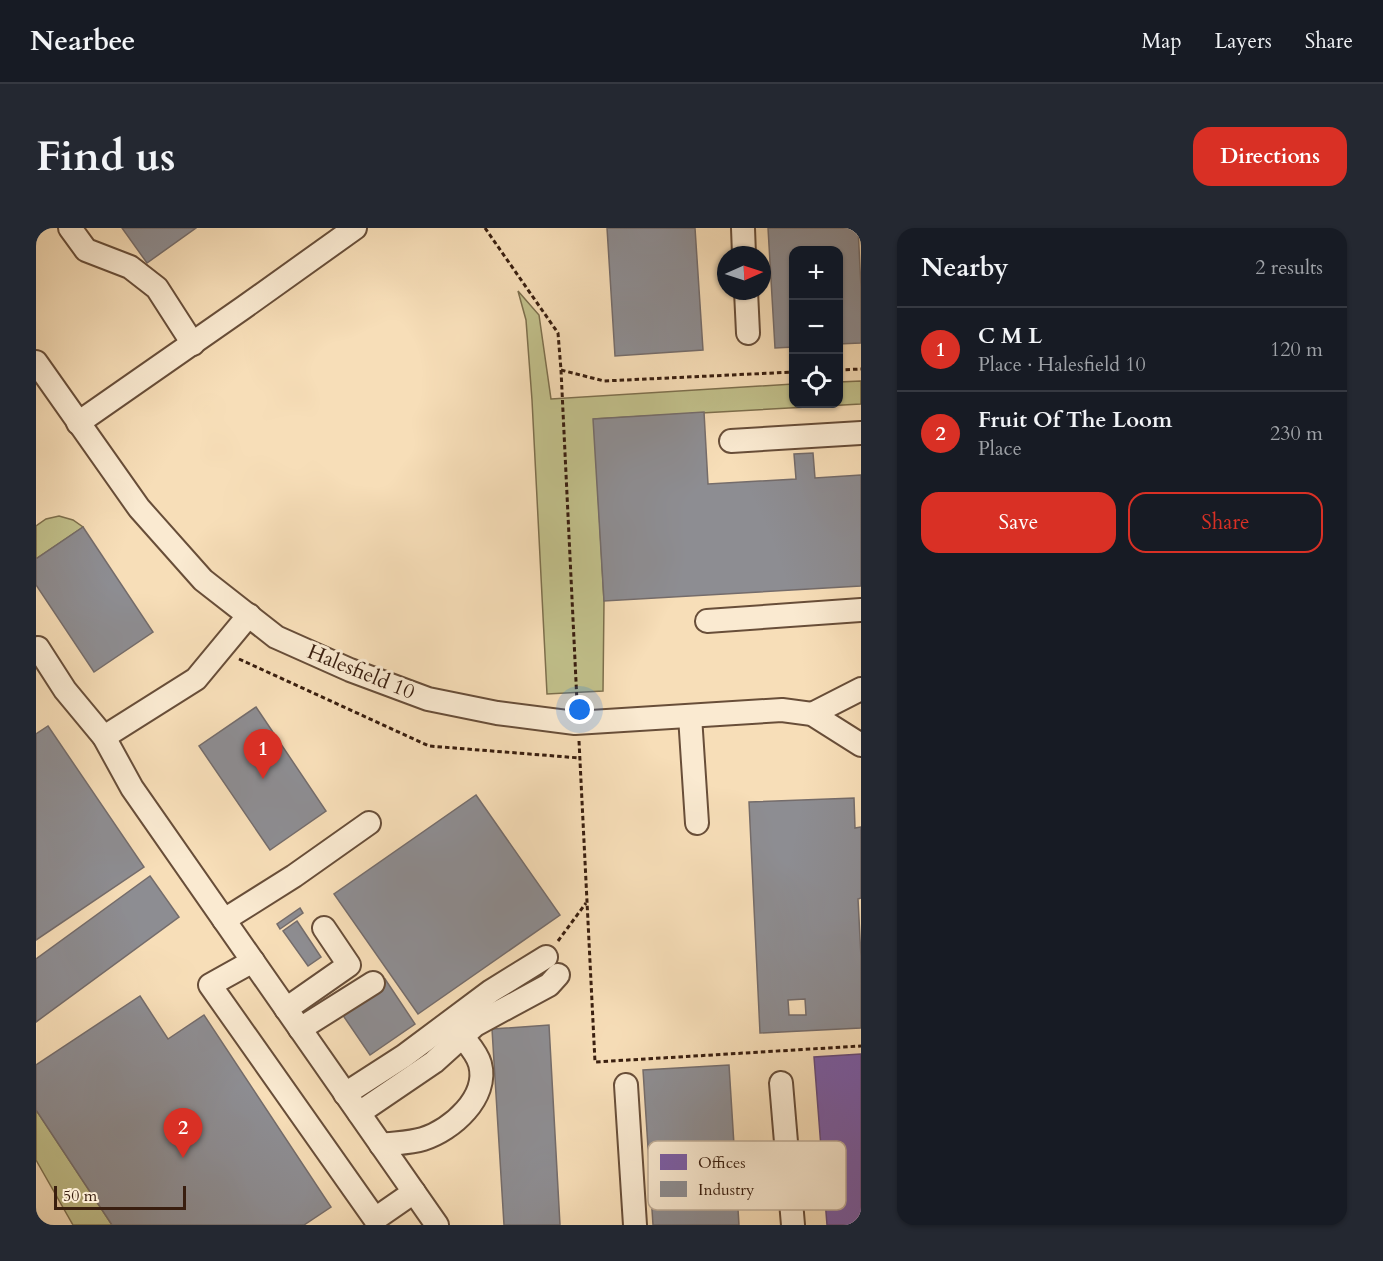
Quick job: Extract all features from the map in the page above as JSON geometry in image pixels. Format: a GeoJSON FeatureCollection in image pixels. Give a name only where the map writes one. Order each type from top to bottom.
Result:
{"type":"FeatureCollection","features":[{"type":"Feature","properties":{"kind":"street"},"geometry":{"type":"LineString","coordinates":[[70,228],[86,250],[130,267],[157,288],[193,344]]}},
{"type":"Feature","properties":{"kind":"street"},"geometry":{"type":"LineString","coordinates":[[78,423],[356,228]]}},
{"type":"Feature","properties":{"kind":"street"},"geometry":{"type":"LineString","coordinates":[[743,228],[744,246]]}},
{"type":"Feature","properties":{"kind":"street"},"geometry":{"type":"LineString","coordinates":[[746,300],[748,333]]}},
{"type":"Feature","properties":{"kind":"street","name":"Halesfield 10"},"geometry":{"type":"LineString","coordinates":[[36,362],[138,508],[203,580],[276,637],[350,670],[428,699],[497,713],[575,723],[782,710],[812,714],[861,745]]}},
{"type":"Feature","properties":{"kind":"street"},"geometry":{"type":"LineString","coordinates":[[731,441],[861,433]]}},
{"type":"Feature","properties":{"kind":"street"},"geometry":{"type":"LineString","coordinates":[[707,621],[861,610]]}},
{"type":"Feature","properties":{"kind":"street"},"geometry":{"type":"LineString","coordinates":[[104,737],[196,679],[249,615]]}},
{"type":"Feature","properties":{"kind":"street"},"geometry":{"type":"LineString","coordinates":[[38,648],[45,673],[65,690],[104,737],[132,788],[437,1225]]}},
{"type":"Feature","properties":{"kind":"street"},"geometry":{"type":"LineString","coordinates":[[812,714],[861,689]]}},
{"type":"Feature","properties":{"kind":"street"},"geometry":{"type":"LineString","coordinates":[[690,716],[696,824]]}},
{"type":"Feature","properties":{"kind":"street"},"geometry":{"type":"LineString","coordinates":[[224,920],[294,876],[369,823]]}},
{"type":"Feature","properties":{"kind":"street"},"geometry":{"type":"LineString","coordinates":[[286,1009],[349,964],[324,928]]}},
{"type":"Feature","properties":{"kind":"street"},"geometry":{"type":"LineString","coordinates":[[253,961],[210,985],[375,1219],[414,1192]]}},
{"type":"Feature","properties":{"kind":"street"},"geometry":{"type":"LineString","coordinates":[[359,1113],[434,1062],[475,1024],[549,985],[552,966]]}},
{"type":"Feature","properties":{"kind":"street"},"geometry":{"type":"LineString","coordinates":[[345,1094],[404,1056],[491,991],[552,966]]}},
{"type":"Feature","properties":{"kind":"street"},"geometry":{"type":"LineString","coordinates":[[300,1029],[373,982]]}},
{"type":"Feature","properties":{"kind":"street"},"geometry":{"type":"LineString","coordinates":[[381,1145],[421,1140],[433,1136],[466,1111],[473,1102],[479,1089],[480,1064],[462,1036]]}},
{"type":"Feature","properties":{"kind":"street"},"geometry":{"type":"LineString","coordinates":[[781,1083],[786,1141]]}},
{"type":"Feature","properties":{"kind":"street"},"geometry":{"type":"LineString","coordinates":[[626,1085],[635,1225]]}},
{"type":"Feature","properties":{"kind":"street"},"geometry":{"type":"LineString","coordinates":[[792,1210],[793,1225]]}},
{"type":"Feature","properties":{"kind":"path"},"geometry":{"type":"LineString","coordinates":[[485,228],[558,333],[578,707]]}},
{"type":"Feature","properties":{"kind":"path"},"geometry":{"type":"LineString","coordinates":[[843,370],[861,369]]}},
{"type":"Feature","properties":{"kind":"path"},"geometry":{"type":"LineString","coordinates":[[561,370],[604,381],[789,372]]}},
{"type":"Feature","properties":{"kind":"path"},"geometry":{"type":"LineString","coordinates":[[220,650],[429,746],[580,758]]}},
{"type":"Feature","properties":{"kind":"path"},"geometry":{"type":"LineString","coordinates":[[579,739],[595,1062],[861,1046]]}},
{"type":"Feature","properties":{"kind":"path"},"geometry":{"type":"LineString","coordinates":[[552,966],[587,902]]}},
{"type":"Feature","properties":{"kind":"shaded area"},"geometry":{"type":"Polygon","coordinates":[[[518,291],[539,315],[551,399],[789,384],[790,408],[594,419],[604,601],[603,691],[547,694],[526,320],[518,291]]]}},
{"type":"Feature","properties":{"kind":"shaded area"},"geometry":{"type":"Polygon","coordinates":[[[861,381],[861,404],[843,405],[843,382],[861,381]]]}},
{"type":"Feature","properties":{"kind":"shaded area"},"geometry":{"type":"Polygon","coordinates":[[[59,516],[73,520],[83,527],[36,559],[36,526],[46,519],[59,516]]]}},
{"type":"Feature","properties":{"kind":"shaded area"},"geometry":{"type":"Polygon","coordinates":[[[36,1110],[112,1225],[73,1225],[36,1160],[36,1110]]]}},
{"type":"Feature","properties":{"kind":"building: Offices"},"geometry":{"type":"Polygon","coordinates":[[[861,1054],[861,1225],[827,1225],[826,1210],[846,1210],[846,1141],[820,1141],[814,1057],[861,1054]]]}},
{"type":"Feature","properties":{"kind":"building: Industry"},"geometry":{"type":"Polygon","coordinates":[[[122,228],[196,228],[147,263],[122,228]]]}},
{"type":"Feature","properties":{"kind":"building: Industry"},"geometry":{"type":"Polygon","coordinates":[[[607,228],[695,228],[703,350],[615,356],[607,228]]]}},
{"type":"Feature","properties":{"kind":"building: Industry"},"geometry":{"type":"Polygon","coordinates":[[[768,228],[858,228],[861,343],[843,344],[843,246],[789,246],[789,347],[775,348],[771,246],[769,246],[768,228]]]}},
{"type":"Feature","properties":{"kind":"building: Industry"},"geometry":{"type":"Polygon","coordinates":[[[704,412],[708,484],[796,479],[794,454],[813,453],[815,478],[861,475],[861,586],[604,601],[593,419],[704,412]]]}},
{"type":"Feature","properties":{"kind":"building: Industry"},"geometry":{"type":"Polygon","coordinates":[[[83,527],[153,632],[94,672],[36,585],[36,559],[83,527]]]}},
{"type":"Feature","properties":{"kind":"building: Industry"},"geometry":{"type":"Polygon","coordinates":[[[256,707],[326,811],[270,850],[199,746],[256,707]]]}},
{"type":"Feature","properties":{"kind":"building: Industry"},"geometry":{"type":"Polygon","coordinates":[[[48,726],[144,867],[36,940],[36,734],[48,726]]]}},
{"type":"Feature","properties":{"kind":"building: Industry"},"geometry":{"type":"Polygon","coordinates":[[[476,795],[560,915],[418,1014],[334,894],[476,795]]]}},
{"type":"Feature","properties":{"kind":"building: Industry"},"geometry":{"type":"Polygon","coordinates":[[[854,798],[855,828],[861,827],[861,898],[858,899],[861,1028],[760,1033],[749,802],[854,798]],[[805,999],[788,1000],[789,1015],[806,1015],[805,999]]]}},
{"type":"Feature","properties":{"kind":"building: Industry"},"geometry":{"type":"Polygon","coordinates":[[[150,876],[179,917],[36,1022],[36,959],[150,876]]]}},
{"type":"Feature","properties":{"kind":"building: Industry"},"geometry":{"type":"Polygon","coordinates":[[[300,908],[303,913],[280,929],[277,924],[300,908]]]}},
{"type":"Feature","properties":{"kind":"building: Industry"},"geometry":{"type":"Polygon","coordinates":[[[297,921],[321,957],[308,966],[283,931],[297,921]]]}},
{"type":"Feature","properties":{"kind":"building: Industry"},"geometry":{"type":"Polygon","coordinates":[[[385,979],[415,1024],[370,1055],[340,1011],[385,979]]]}},
{"type":"Feature","properties":{"kind":"building: Industry"},"geometry":{"type":"Polygon","coordinates":[[[140,996],[168,1039],[204,1015],[331,1207],[304,1225],[112,1225],[36,1110],[36,1065],[140,996]]]}},
{"type":"Feature","properties":{"kind":"building: Industry"},"geometry":{"type":"Polygon","coordinates":[[[549,1025],[560,1225],[504,1225],[492,1029],[549,1025]]]}},
{"type":"Feature","properties":{"kind":"building: Industry"},"geometry":{"type":"Polygon","coordinates":[[[729,1065],[734,1141],[648,1141],[648,1148],[643,1070],[729,1065]]]}},
{"type":"Feature","properties":{"kind":"building: Industry"},"geometry":{"type":"Polygon","coordinates":[[[652,1210],[738,1210],[739,1225],[653,1225],[652,1210]]]}},
{"type":"Feature","properties":{"kind":"place","name":"C M L"},"geometry":{"type":"Point","coordinates":[263,779]}},
{"type":"Feature","properties":{"kind":"place","name":"Fruit Of The Loom"},"geometry":{"type":"Point","coordinates":[183,1158]}}]}
